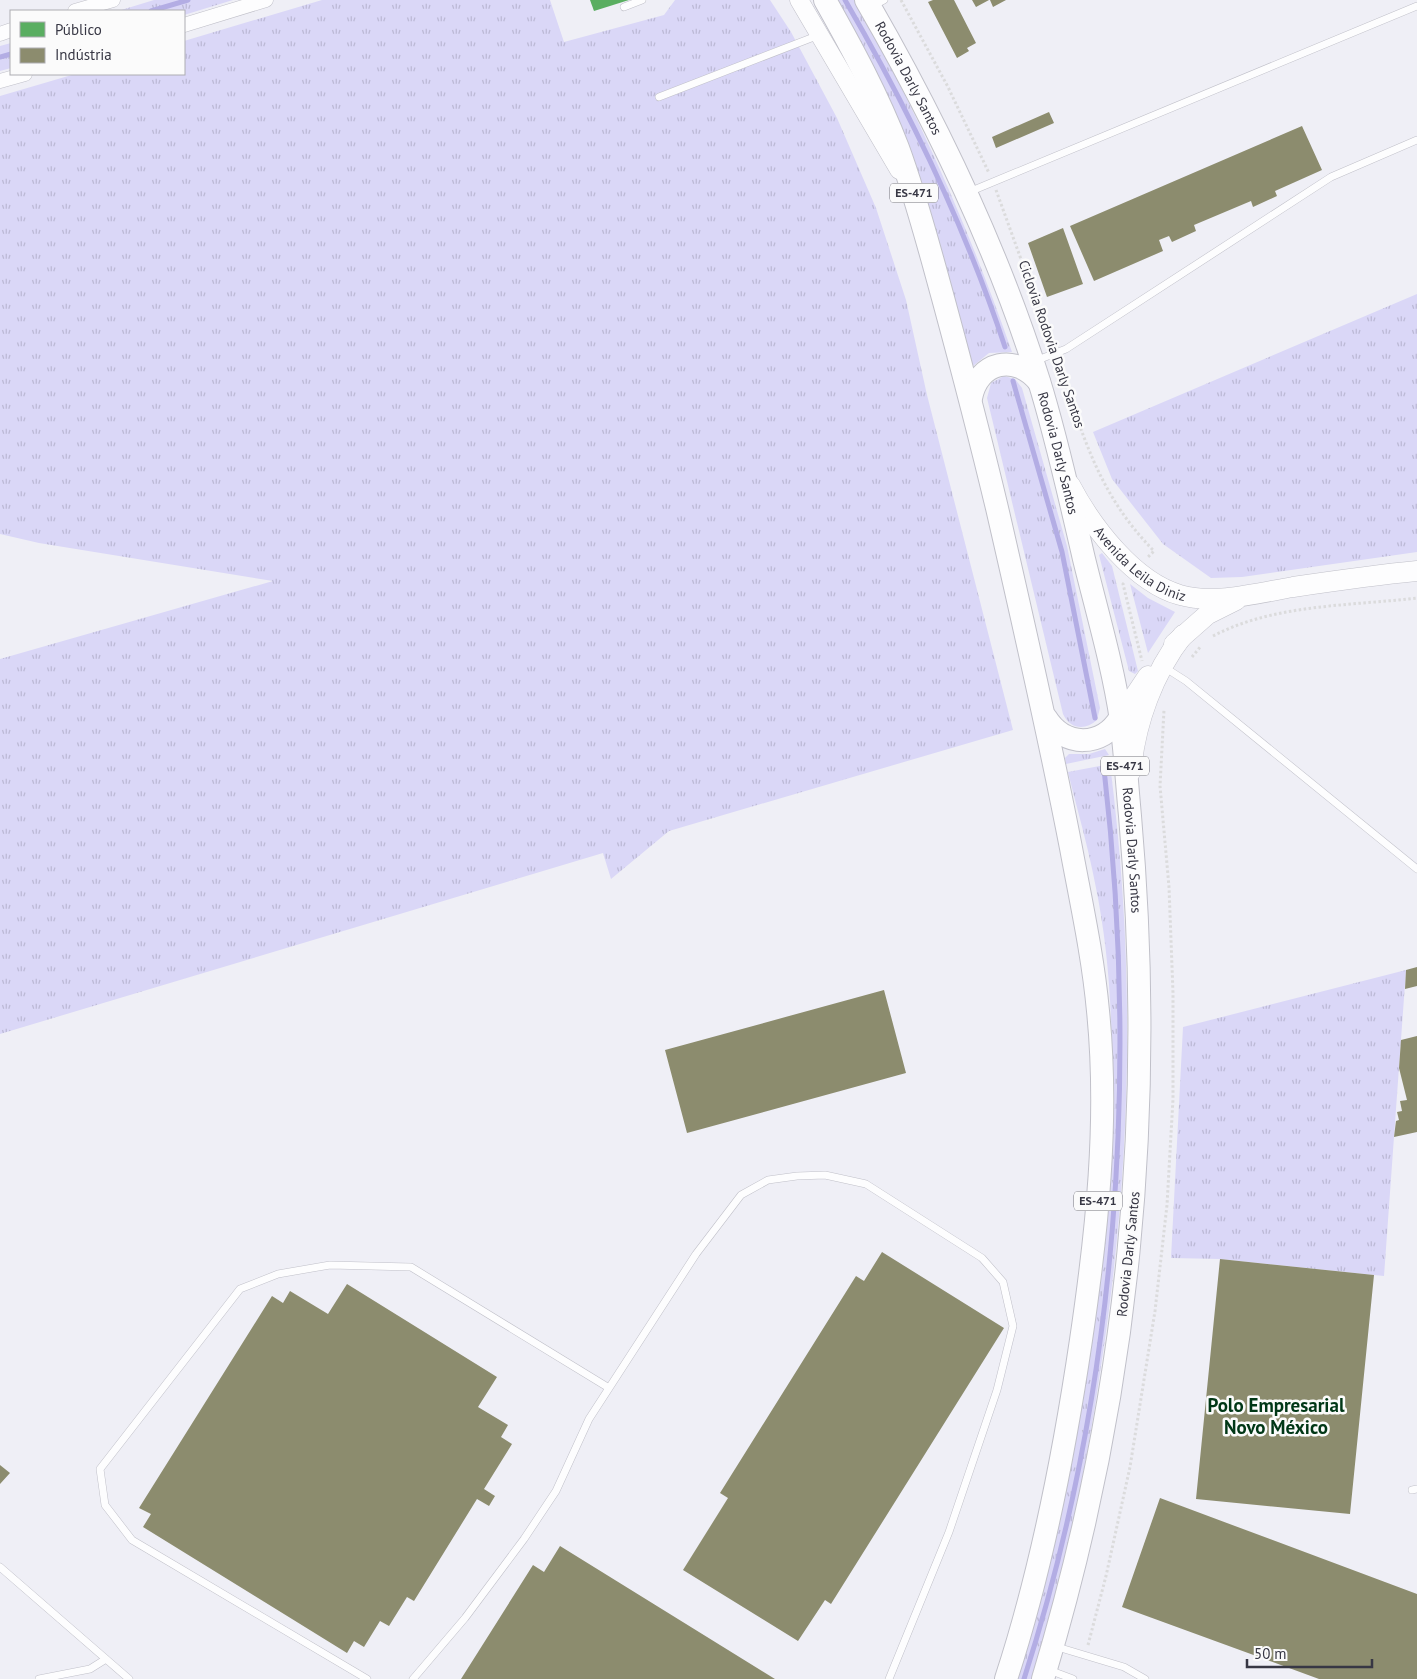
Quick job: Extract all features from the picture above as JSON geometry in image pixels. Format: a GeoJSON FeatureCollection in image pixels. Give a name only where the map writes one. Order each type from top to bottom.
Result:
{"type":"FeatureCollection","features":[{"type":"Feature","properties":{"kind":"main road","name":"ES-471"},"geometry":{"type":"LineString","coordinates":[[824,0],[874,92],[897,145],[916,199],[971,398],[1046,718],[1096,986],[1101,1046],[1101,1147],[1098,1200],[1087,1302],[1069,1421],[1039,1560],[1006,1679]]}},
{"type":"Feature","properties":{"kind":"main road","name":"Rodovia Darly Santos"},"geometry":{"type":"LineString","coordinates":[[873,2],[966,193],[1005,285],[1036,372],[1064,471],[1120,718],[1130,815],[1136,889],[1141,1002],[1140,1098],[1134,1202],[1123,1306],[1098,1461],[1074,1569],[1054,1646],[1044,1674]]}},
{"type":"Feature","properties":{"kind":"main road"},"geometry":{"type":"LineString","coordinates":[[971,398],[973,389],[983,374],[999,365],[1008,364],[1036,372]]}},
{"type":"Feature","properties":{"kind":"main road","name":"Avenida Leila Diniz"},"geometry":{"type":"LineString","coordinates":[[1064,471],[1095,524],[1136,570],[1153,583],[1182,596],[1198,598],[1250,595],[1417,571]]}},
{"type":"Feature","properties":{"kind":"main road","name":"Avenida Leila Diniz"},"geometry":{"type":"LineString","coordinates":[[1120,718],[1162,671],[1183,635],[1208,614],[1250,595]]}},
{"type":"Feature","properties":{"kind":"main road"},"geometry":{"type":"LineString","coordinates":[[1130,815],[1135,744],[1147,702],[1162,671]]}},
{"type":"Feature","properties":{"kind":"main road"},"geometry":{"type":"LineString","coordinates":[[1046,718],[1051,726],[1065,737],[1083,741],[1092,740],[1109,732],[1120,718]]}},
{"type":"Feature","properties":{"kind":"street"},"geometry":{"type":"LineString","coordinates":[[78,10],[113,0]]}},
{"type":"Feature","properties":{"kind":"street"},"geometry":{"type":"LineString","coordinates":[[185,25],[266,0]]}},
{"type":"Feature","properties":{"kind":"street"},"geometry":{"type":"LineString","coordinates":[[799,0],[916,199]]}},
{"type":"Feature","properties":{"kind":"street"},"geometry":{"type":"LineString","coordinates":[[0,81],[21,75]]}},
{"type":"Feature","properties":{"kind":"lane"},"geometry":{"type":"LineString","coordinates":[[624,7],[642,0]]}},
{"type":"Feature","properties":{"kind":"lane"},"geometry":{"type":"LineString","coordinates":[[966,193],[1417,6]]}},
{"type":"Feature","properties":{"kind":"lane"},"geometry":{"type":"LineString","coordinates":[[659,98],[819,34]]}},
{"type":"Feature","properties":{"kind":"lane"},"geometry":{"type":"LineString","coordinates":[[1036,372],[1055,353],[1066,349],[1331,177],[1417,140]]}},
{"type":"Feature","properties":{"kind":"lane"},"geometry":{"type":"LineString","coordinates":[[1162,671],[1417,870]]}},
{"type":"Feature","properties":{"kind":"lane"},"geometry":{"type":"LineString","coordinates":[[413,1679],[465,1618],[524,1539],[556,1491],[589,1419],[696,1254],[741,1195],[768,1180],[825,1175],[866,1184],[982,1258],[1003,1282],[1013,1326],[997,1390],[952,1524],[889,1679]]}},
{"type":"Feature","properties":{"kind":"lane"},"geometry":{"type":"LineString","coordinates":[[368,1679],[132,1540],[105,1505],[100,1468],[240,1289],[278,1274],[330,1265],[411,1267],[609,1388]]}},
{"type":"Feature","properties":{"kind":"lane"},"geometry":{"type":"LineString","coordinates":[[0,1567],[129,1679]]}},
{"type":"Feature","properties":{"kind":"lane"},"geometry":{"type":"LineString","coordinates":[[1054,1646],[1124,1667],[1145,1679]]}},
{"type":"Feature","properties":{"kind":"lane"},"geometry":{"type":"LineString","coordinates":[[39,1679],[90,1669],[106,1659]]}},
{"type":"Feature","properties":{"kind":"lane"},"geometry":{"type":"LineString","coordinates":[[1044,1674],[1073,1679]]}},
{"type":"Feature","properties":{"kind":"path","name":"Ciclovia Rodovia Darly Santos"},"geometry":{"type":"LineString","coordinates":[[901,0],[948,87],[992,181],[1096,470],[1127,522],[1154,550],[1123,584],[1162,671]]}},
{"type":"Feature","properties":{"kind":"path"},"geometry":{"type":"LineString","coordinates":[[1162,671],[1190,659],[1208,638],[1251,620],[1310,608],[1417,598]]}},
{"type":"Feature","properties":{"kind":"green space"},"geometry":{"type":"Polygon","coordinates":[[[154,0],[233,0],[185,15],[185,10],[121,10],[154,0]]]}},
{"type":"Feature","properties":{"kind":"green space"},"geometry":{"type":"Polygon","coordinates":[[[322,0],[550,0],[564,42],[664,15],[675,0],[770,0],[791,32],[837,118],[876,208],[906,300],[927,395],[1013,730],[669,831],[611,879],[603,853],[0,1034],[0,659],[273,581],[39,543],[0,534],[0,96],[72,75],[185,75],[185,41],[322,0]]]}},
{"type":"Feature","properties":{"kind":"green space"},"geometry":{"type":"Polygon","coordinates":[[[834,0],[854,0],[900,85],[941,172],[979,262],[1012,352],[989,353],[973,366],[931,214],[834,0]]]}},
{"type":"Feature","properties":{"kind":"green space"},"geometry":{"type":"Polygon","coordinates":[[[10,43],[10,68],[0,71],[0,46],[10,43]]]}},
{"type":"Feature","properties":{"kind":"green space"},"geometry":{"type":"Polygon","coordinates":[[[1417,294],[1417,552],[1242,577],[1211,578],[1163,544],[1112,479],[1093,432],[1417,294]]]}},
{"type":"Feature","properties":{"kind":"green space"},"geometry":{"type":"Polygon","coordinates":[[[1004,376],[1015,379],[1022,388],[1067,546],[1100,708],[1097,720],[1088,726],[1078,727],[1070,723],[1063,714],[987,398],[991,383],[1004,376]]]}},
{"type":"Feature","properties":{"kind":"green space"},"geometry":{"type":"Polygon","coordinates":[[[1102,553],[1112,566],[1138,671],[1135,674],[1129,671],[1099,555],[1102,553]]]}},
{"type":"Feature","properties":{"kind":"green space"},"geometry":{"type":"Polygon","coordinates":[[[1130,584],[1148,598],[1175,612],[1148,653],[1130,584]]]}},
{"type":"Feature","properties":{"kind":"green space"},"geometry":{"type":"Polygon","coordinates":[[[1105,749],[1109,755],[1066,764],[1065,758],[1069,754],[1089,754],[1105,749]]]}},
{"type":"Feature","properties":{"kind":"green space"},"geometry":{"type":"Polygon","coordinates":[[[1110,764],[1124,915],[1127,990],[1127,1065],[1119,1215],[1095,1406],[1073,1524],[1054,1602],[1031,1679],[1016,1679],[1021,1664],[1112,1070],[1110,999],[1103,930],[1086,841],[1068,772],[1110,764]]]}},
{"type":"Feature","properties":{"kind":"green space"},"geometry":{"type":"Polygon","coordinates":[[[1406,970],[1384,1276],[1220,1259],[1171,1258],[1183,1027],[1406,970]]]}},
{"type":"Feature","properties":{"kind":"building: Público"},"geometry":{"type":"Polygon","coordinates":[[[590,0],[629,0],[594,11],[590,0]]]}},
{"type":"Feature","properties":{"kind":"building: Indústria"},"geometry":{"type":"Polygon","coordinates":[[[933,0],[954,0],[976,43],[967,48],[969,51],[957,58],[928,2],[933,0]]]}},
{"type":"Feature","properties":{"kind":"building: Indústria"},"geometry":{"type":"Polygon","coordinates":[[[972,0],[989,0],[976,7],[972,0]]]}},
{"type":"Feature","properties":{"kind":"building: Indústria"},"geometry":{"type":"Polygon","coordinates":[[[990,0],[1006,0],[993,7],[990,0]]]}},
{"type":"Feature","properties":{"kind":"building: Indústria"},"geometry":{"type":"Polygon","coordinates":[[[1049,112],[1054,123],[996,148],[992,137],[1049,112]]]}},
{"type":"Feature","properties":{"kind":"building: Indústria"},"geometry":{"type":"Polygon","coordinates":[[[1302,126],[1322,170],[1275,191],[1277,196],[1253,207],[1251,201],[1194,225],[1196,231],[1172,242],[1169,236],[1159,240],[1163,251],[1094,281],[1070,226],[1302,126]]]}},
{"type":"Feature","properties":{"kind":"building: Indústria"},"geometry":{"type":"Polygon","coordinates":[[[1063,228],[1083,284],[1047,297],[1028,243],[1063,228]]]}},
{"type":"Feature","properties":{"kind":"building: Indústria"},"geometry":{"type":"Polygon","coordinates":[[[1417,967],[1417,986],[1405,989],[1406,970],[1417,967]]]}},
{"type":"Feature","properties":{"kind":"building: Indústria"},"geometry":{"type":"Polygon","coordinates":[[[884,990],[906,1073],[687,1133],[665,1050],[884,990]]]}},
{"type":"Feature","properties":{"kind":"building: Indústria"},"geometry":{"type":"Polygon","coordinates":[[[1417,1036],[1417,1132],[1394,1137],[1396,1121],[1399,1120],[1397,1112],[1402,1111],[1400,1101],[1407,1100],[1399,1068],[1401,1040],[1417,1036]]]}},
{"type":"Feature","properties":{"kind":"building: Indústria"},"geometry":{"type":"Polygon","coordinates":[[[882,1252],[1004,1328],[831,1604],[825,1600],[798,1641],[683,1570],[728,1498],[720,1493],[856,1276],[864,1281],[882,1252]]]}},
{"type":"Feature","properties":{"kind":"building: Indústria"},"geometry":{"type":"Polygon","coordinates":[[[1220,1259],[1374,1275],[1350,1514],[1196,1499],[1220,1259]]]}},
{"type":"Feature","properties":{"kind":"building: Indústria"},"geometry":{"type":"Polygon","coordinates":[[[347,1284],[497,1377],[478,1407],[508,1425],[501,1437],[512,1444],[484,1489],[495,1496],[489,1506],[477,1499],[414,1601],[407,1597],[389,1626],[380,1621],[364,1647],[354,1641],[347,1653],[143,1527],[151,1514],[139,1508],[272,1296],[283,1303],[290,1291],[328,1314],[347,1284]]]}},
{"type":"Feature","properties":{"kind":"building: Indústria"},"geometry":{"type":"Polygon","coordinates":[[[0,1465],[10,1473],[0,1484],[0,1465]]]}},
{"type":"Feature","properties":{"kind":"building: Indústria"},"geometry":{"type":"Polygon","coordinates":[[[1160,1498],[1417,1594],[1417,1679],[1319,1679],[1122,1607],[1160,1498]]]}},
{"type":"Feature","properties":{"kind":"building: Indústria"},"geometry":{"type":"Polygon","coordinates":[[[560,1546],[775,1679],[461,1679],[533,1565],[544,1572],[560,1546]]]}},
{"type":"Feature","properties":{"kind":"waterway"},"geometry":{"type":"LineString","coordinates":[[154,10],[188,0]]}},
{"type":"Feature","properties":{"kind":"waterway"},"geometry":{"type":"LineString","coordinates":[[845,0],[869,42],[934,169],[972,257],[1005,347]]}},
{"type":"Feature","properties":{"kind":"waterway"},"geometry":{"type":"LineString","coordinates":[[0,57],[10,54]]}},
{"type":"Feature","properties":{"kind":"waterway"},"geometry":{"type":"LineString","coordinates":[[1013,381],[1062,552],[1095,718]]}},
{"type":"Feature","properties":{"kind":"waterway"},"geometry":{"type":"LineString","coordinates":[[1024,1679],[1056,1568],[1081,1456],[1100,1343],[1112,1228],[1119,1113],[1119,998],[1114,883],[1104,769]]}},
{"type":"Feature","properties":{"kind":"district","name":"Polo Empresarial Novo México"},"geometry":{"type":"Point","coordinates":[1276,1416]}}]}
